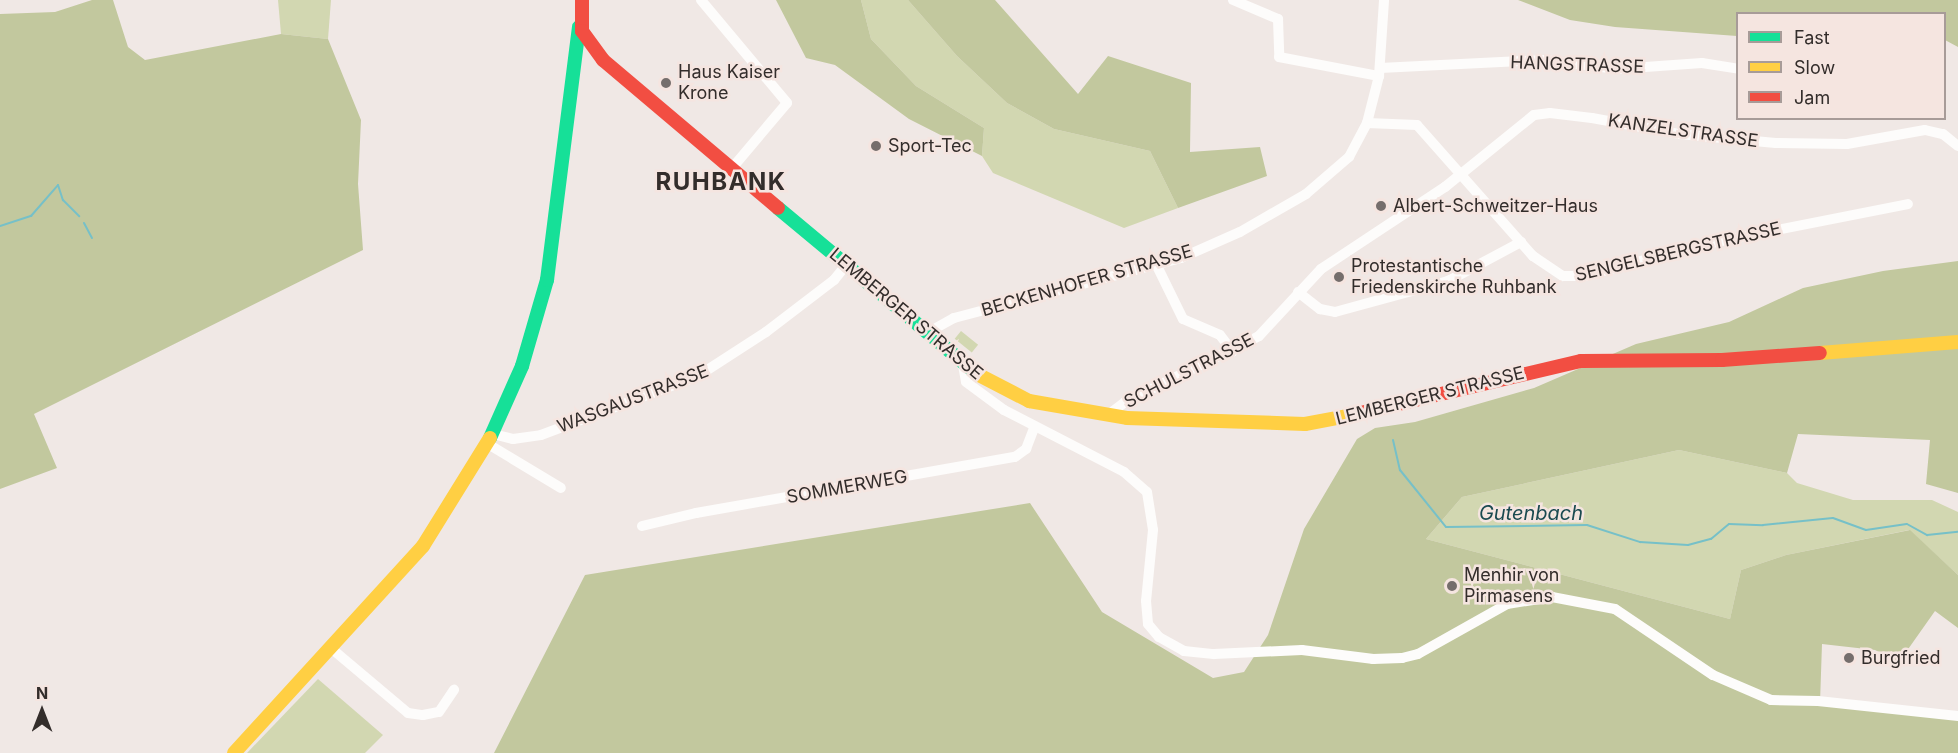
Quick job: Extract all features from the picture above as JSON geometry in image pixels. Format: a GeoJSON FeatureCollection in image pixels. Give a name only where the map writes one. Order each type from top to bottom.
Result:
{"type":"FeatureCollection","features":[{"type":"Feature","properties":{"kind":"main road"},"geometry":{"type":"LineString","coordinates":[[234,753],[332,649],[437,526],[490,439],[522,366],[547,280],[560,210],[582,0]]}},
{"type":"Feature","properties":{"kind":"main road","name":"LEMBERGER STRASSE"},"geometry":{"type":"LineString","coordinates":[[579,23],[590,47],[963,365],[1021,398],[1108,415],[1227,424],[1305,424],[1405,406],[1581,360],[1722,360],[1958,342]]}},
{"type":"Feature","properties":{"kind":"main road"},"geometry":{"type":"LineString","coordinates":[[575,63],[590,47]]}},
{"type":"Feature","properties":{"kind":"street"},"geometry":{"type":"LineString","coordinates":[[701,0],[787,103],[732,168]]}},
{"type":"Feature","properties":{"kind":"street","name":"HANGSTRASSE"},"geometry":{"type":"LineString","coordinates":[[1233,0],[1278,19],[1279,57],[1380,72],[1545,60],[1617,69],[1702,63],[1736,69]]}},
{"type":"Feature","properties":{"kind":"street","name":"BECKENHOFER STRASSE"},"geometry":{"type":"LineString","coordinates":[[927,333],[954,318],[1157,266],[1240,232],[1306,194],[1349,157],[1367,123],[1380,72],[1384,0]]}},
{"type":"Feature","properties":{"kind":"street","name":"KANZELSTRASSE"},"geometry":{"type":"LineString","coordinates":[[1298,292],[1321,269],[1460,175],[1526,119],[1541,113],[1767,143],[1847,144],[1925,130],[1943,134],[1958,146]]}},
{"type":"Feature","properties":{"kind":"street","name":"SENGELSBERGSTRASSE"},"geometry":{"type":"LineString","coordinates":[[1367,123],[1415,124],[1521,242],[1555,274],[1578,277],[1696,246],[1908,204]]}},
{"type":"Feature","properties":{"kind":"street"},"geometry":{"type":"LineString","coordinates":[[1298,292],[1320,309],[1335,312],[1448,281],[1521,242]]}},
{"type":"Feature","properties":{"kind":"street","name":"WASGAUSTRASSE"},"geometry":{"type":"LineString","coordinates":[[490,439],[513,440],[541,435],[698,376],[766,332],[834,280],[847,264]]}},
{"type":"Feature","properties":{"kind":"street"},"geometry":{"type":"LineString","coordinates":[[1157,266],[1183,319],[1220,334],[1233,352]]}},
{"type":"Feature","properties":{"kind":"street","name":"SCHULSTRASSE"},"geometry":{"type":"LineString","coordinates":[[1108,415],[1125,402],[1233,352],[1265,331],[1298,292]]}},
{"type":"Feature","properties":{"kind":"street"},"geometry":{"type":"LineString","coordinates":[[963,365],[964,377],[971,387],[1034,428],[1117,468],[1147,492],[1153,530],[1146,601],[1148,624],[1159,637],[1184,651],[1214,654],[1302,650],[1373,659],[1402,658],[1418,654],[1507,604],[1552,597],[1615,609],[1713,675],[1771,700],[1818,701],[1958,716]]}},
{"type":"Feature","properties":{"kind":"street","name":"SOMMERWEG"},"geometry":{"type":"LineString","coordinates":[[642,526],[706,511],[1015,457],[1026,449],[1034,428]]}},
{"type":"Feature","properties":{"kind":"street"},"geometry":{"type":"LineString","coordinates":[[490,439],[561,488]]}},
{"type":"Feature","properties":{"kind":"street"},"geometry":{"type":"LineString","coordinates":[[332,649],[408,713],[423,715],[439,711],[454,690]]}},
{"type":"Feature","properties":{"kind":"green space"},"geometry":{"type":"Polygon","coordinates":[[[92,0],[113,0],[128,47],[145,60],[281,34],[328,39],[361,120],[358,184],[363,250],[34,414],[57,468],[0,489],[0,14],[55,12],[92,0]]]}},
{"type":"Feature","properties":{"kind":"green space"},"geometry":{"type":"Polygon","coordinates":[[[278,0],[331,0],[328,39],[281,34],[278,0]]]}},
{"type":"Feature","properties":{"kind":"green space"},"geometry":{"type":"Polygon","coordinates":[[[776,0],[861,0],[871,39],[916,86],[984,128],[982,156],[909,119],[835,65],[806,58],[776,0]]]}},
{"type":"Feature","properties":{"kind":"green space"},"geometry":{"type":"Polygon","coordinates":[[[861,0],[908,0],[957,56],[1007,103],[1054,129],[1150,151],[1178,208],[1124,228],[993,173],[982,156],[984,128],[916,86],[871,39],[861,0]]]}},
{"type":"Feature","properties":{"kind":"green space"},"geometry":{"type":"Polygon","coordinates":[[[908,0],[995,0],[1078,94],[1108,56],[1191,83],[1190,152],[1260,147],[1267,176],[1178,208],[1150,151],[1054,129],[1007,103],[957,56],[908,0]]]}},
{"type":"Feature","properties":{"kind":"green space"},"geometry":{"type":"Polygon","coordinates":[[[1518,0],[1958,0],[1958,47],[1946,41],[1946,12],[1736,12],[1736,36],[1615,27],[1570,20],[1518,0]]]}},
{"type":"Feature","properties":{"kind":"green space"},"geometry":{"type":"Polygon","coordinates":[[[1958,261],[1958,493],[1926,484],[1930,440],[1798,434],[1787,473],[1679,450],[1462,497],[1426,539],[1730,619],[1741,570],[1786,555],[1910,530],[1958,575],[1958,628],[1935,611],[1899,662],[1875,650],[1822,644],[1820,703],[1958,719],[1958,753],[494,753],[585,575],[1030,503],[1102,612],[1213,678],[1244,672],[1268,635],[1304,529],[1357,439],[1375,428],[1415,422],[1534,388],[1636,344],[1729,322],[1803,288],[1883,271],[1958,261]]]}},
{"type":"Feature","properties":{"kind":"green space"},"geometry":{"type":"Polygon","coordinates":[[[961,331],[978,345],[972,353],[955,339],[961,331]]]}},
{"type":"Feature","properties":{"kind":"green space"},"geometry":{"type":"Polygon","coordinates":[[[1679,450],[1787,473],[1797,483],[1853,500],[1932,500],[1958,512],[1958,575],[1909,530],[1786,555],[1741,570],[1730,619],[1426,539],[1462,497],[1679,450]]]}},
{"type":"Feature","properties":{"kind":"green space"},"geometry":{"type":"Polygon","coordinates":[[[318,679],[383,735],[365,753],[247,753],[318,679]]]}},
{"type":"Feature","properties":{"kind":"waterway"},"geometry":{"type":"LineString","coordinates":[[0,226],[31,216],[58,185],[63,200],[79,216]]}},
{"type":"Feature","properties":{"kind":"waterway"},"geometry":{"type":"LineString","coordinates":[[84,223],[92,238]]}},
{"type":"Feature","properties":{"kind":"waterway","name":"Gutenbach"},"geometry":{"type":"LineString","coordinates":[[1393,440],[1400,470],[1446,527],[1587,525],[1640,542],[1688,545],[1711,539],[1729,524],[1763,525],[1833,518],[1866,530],[1907,524],[1927,535],[1958,532]]}},
{"type":"Feature","properties":{"kind":"traffic: fast"},"geometry":{"type":"LineString","coordinates":[[490,438],[522,366],[547,280],[579,27]]}},
{"type":"Feature","properties":{"kind":"traffic: fast"},"geometry":{"type":"LineString","coordinates":[[778,208],[977,374]]}},
{"type":"Feature","properties":{"kind":"traffic: slow"},"geometry":{"type":"LineString","coordinates":[[1820,353],[1958,342]]}},
{"type":"Feature","properties":{"kind":"traffic: slow"},"geometry":{"type":"LineString","coordinates":[[977,374],[1029,401],[1127,418],[1305,424],[1352,415]]}},
{"type":"Feature","properties":{"kind":"traffic: slow"},"geometry":{"type":"LineString","coordinates":[[234,753],[423,546],[490,438]]}},
{"type":"Feature","properties":{"kind":"traffic: jam"},"geometry":{"type":"LineString","coordinates":[[582,0],[582,31],[603,60],[778,208]]}},
{"type":"Feature","properties":{"kind":"traffic: jam"},"geometry":{"type":"LineString","coordinates":[[1352,415],[1581,361],[1722,360],[1820,353]]}},
{"type":"Feature","properties":{"kind":"place","name":"Haus Kaiser Krone"},"geometry":{"type":"Point","coordinates":[666,83]}},
{"type":"Feature","properties":{"kind":"place","name":"Sport-Tec"},"geometry":{"type":"Point","coordinates":[876,146]}},
{"type":"Feature","properties":{"kind":"place","name":"Albert-Schweitzer-Haus"},"geometry":{"type":"Point","coordinates":[1381,206]}},
{"type":"Feature","properties":{"kind":"place","name":"Protestantische Friedenskirche Ruhbank"},"geometry":{"type":"Point","coordinates":[1339,277]}},
{"type":"Feature","properties":{"kind":"place","name":"Menhir von Pirmasens"},"geometry":{"type":"Point","coordinates":[1452,586]}},
{"type":"Feature","properties":{"kind":"place","name":"Burgfried"},"geometry":{"type":"Point","coordinates":[1849,658]}},
{"type":"Feature","properties":{"kind":"district","name":"RUHBANK"},"geometry":{"type":"Point","coordinates":[721,182]}}]}
